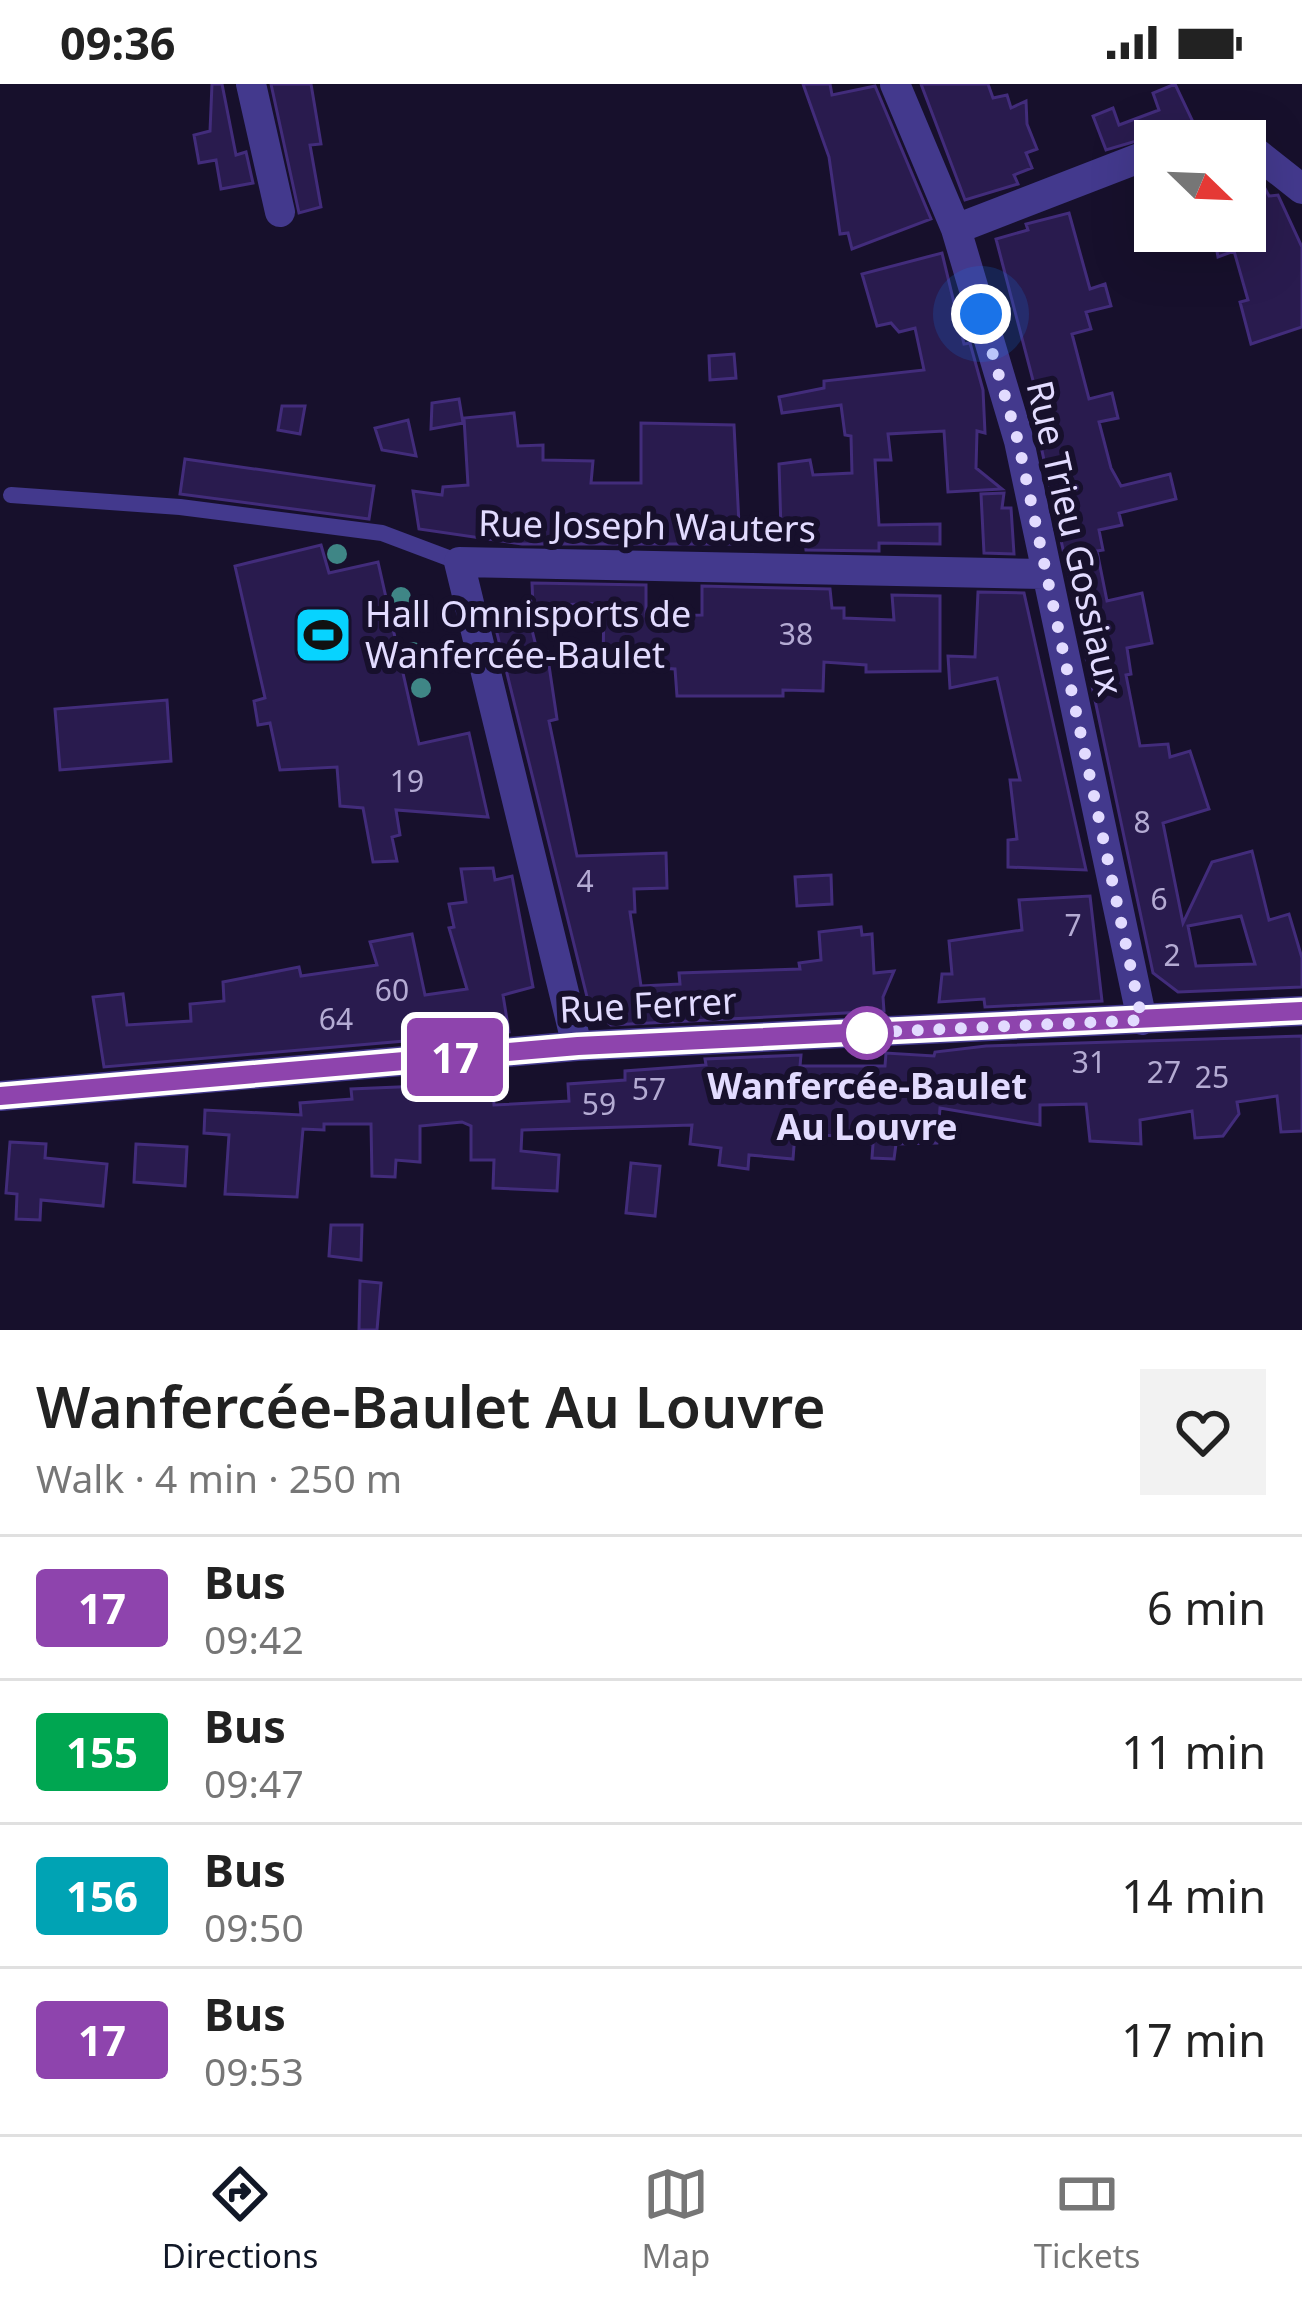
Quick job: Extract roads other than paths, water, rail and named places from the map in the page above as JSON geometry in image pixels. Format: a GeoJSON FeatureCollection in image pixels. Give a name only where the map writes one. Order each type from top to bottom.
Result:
{"type":"FeatureCollection","features":[{"type":"Feature","properties":{"kind":"street"},"geometry":{"type":"LineString","coordinates":[[251,84],[280,212]]}},
{"type":"Feature","properties":{"kind":"street","name":"Rue Trieu Gossiaux"},"geometry":{"type":"LineString","coordinates":[[895,84],[956,229],[1018,441],[1142,1020]]}},
{"type":"Feature","properties":{"kind":"street"},"geometry":{"type":"LineString","coordinates":[[956,229],[1134,160]]}},
{"type":"Feature","properties":{"kind":"street"},"geometry":{"type":"LineString","coordinates":[[1266,161],[1302,189]]}},
{"type":"Feature","properties":{"kind":"street","name":"Rue Joseph Wauters"},"geometry":{"type":"LineString","coordinates":[[578,1046],[459,562],[1044,574]]}},
{"type":"Feature","properties":{"kind":"street","name":"Rue Ferrer"},"geometry":{"type":"LineString","coordinates":[[0,1096],[578,1046],[1302,1011]]}},
{"type":"Feature","properties":{"kind":"lane"},"geometry":{"type":"LineString","coordinates":[[11,495],[180,507],[382,533],[459,562]]}},
{"type":"Feature","properties":{"kind":"place","name":"Hall Omnisports de Wanfercée-Baulet"},"geometry":{"type":"Point","coordinates":[323,635]}},
{"type":"Feature","properties":{"kind":"place","name":"Wanfercée-Baulet Au Louvre"},"geometry":{"type":"Point","coordinates":[867,1033]}}]}
